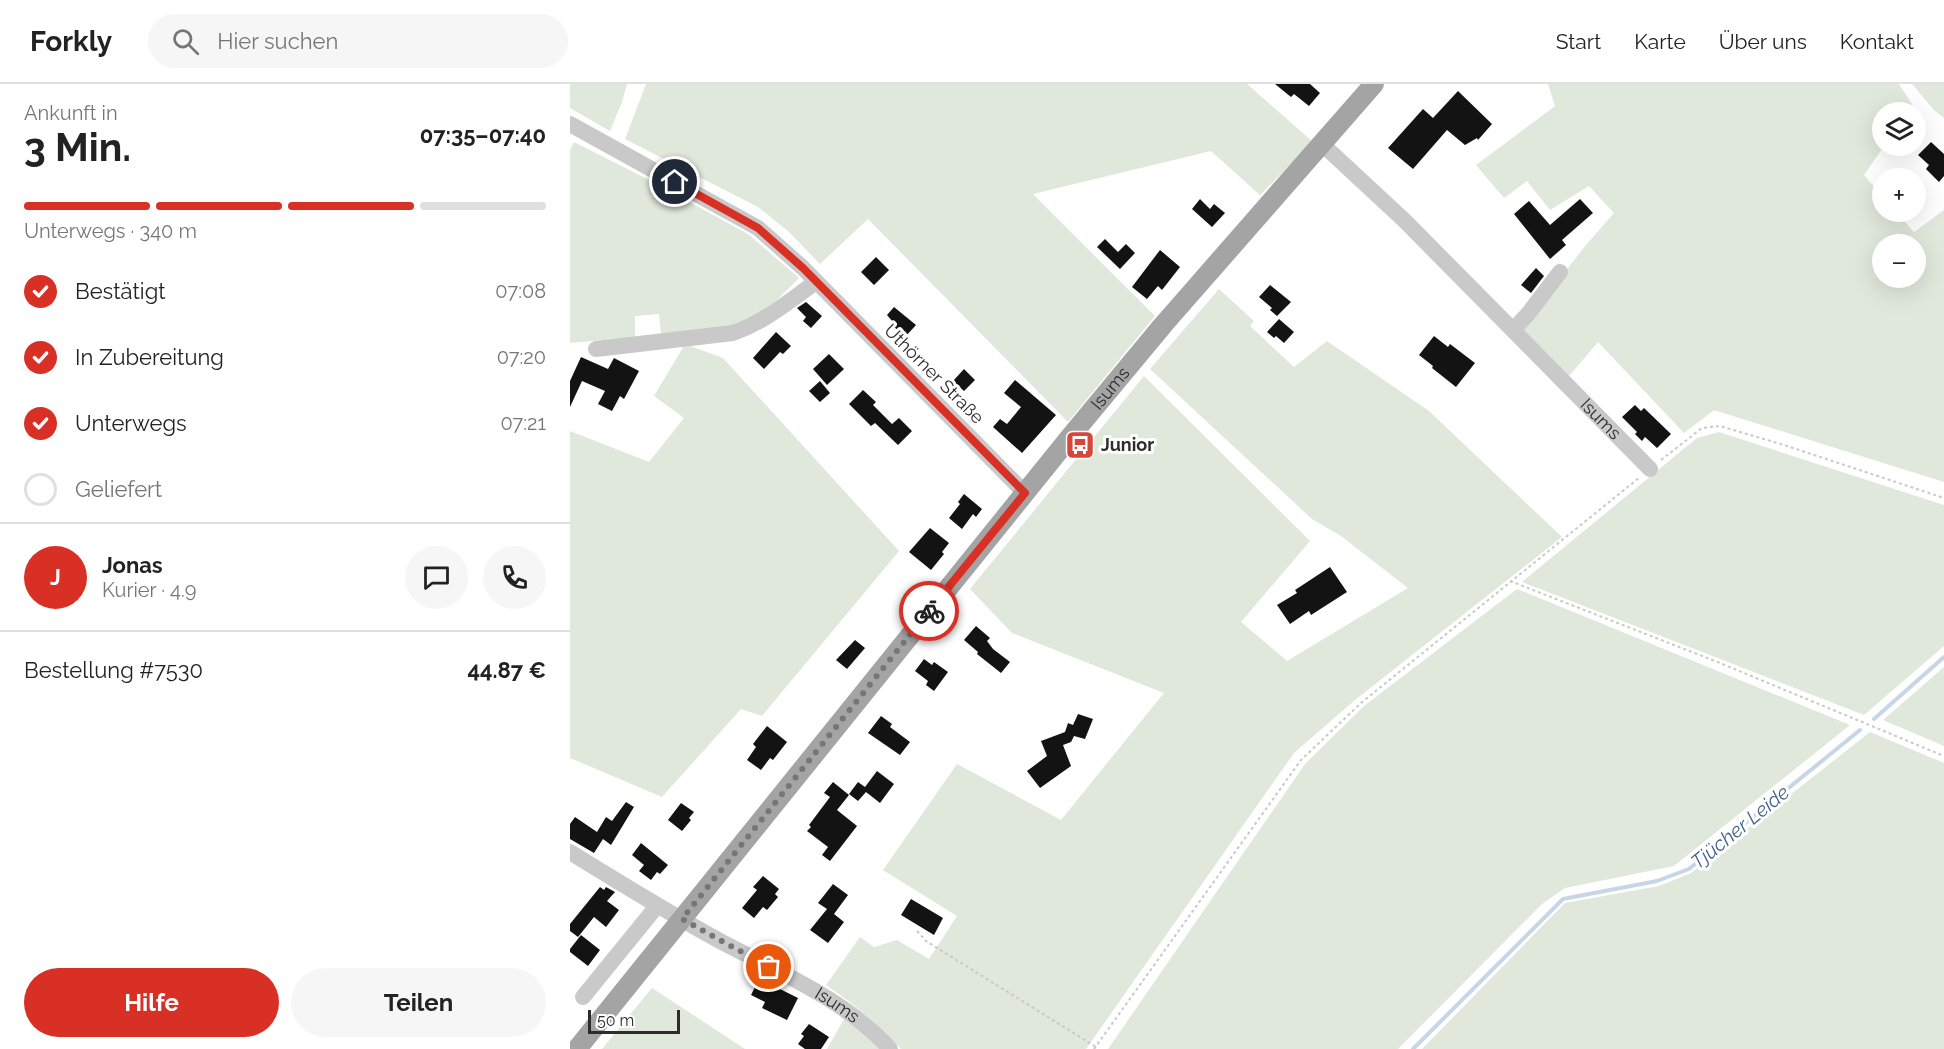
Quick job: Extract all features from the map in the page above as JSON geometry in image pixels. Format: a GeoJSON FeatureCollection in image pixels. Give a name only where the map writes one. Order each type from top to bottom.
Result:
{"type":"FeatureCollection","features":[{"type":"Feature","properties":{"kind":"main road","name":"Isums"},"geometry":{"type":"LineString","coordinates":[[577,1049],[1163,325],[1374,84]]}},
{"type":"Feature","properties":{"kind":"street","name":"Uthörner Straße"},"geometry":{"type":"LineString","coordinates":[[570,124],[758,228],[816,282],[1025,493]]}},
{"type":"Feature","properties":{"kind":"street","name":"Isums"},"geometry":{"type":"LineString","coordinates":[[1322,143],[1405,221],[1650,469]]}},
{"type":"Feature","properties":{"kind":"street"},"geometry":{"type":"LineString","coordinates":[[1513,330],[1560,272]]}},
{"type":"Feature","properties":{"kind":"street"},"geometry":{"type":"LineString","coordinates":[[596,349],[733,333],[753,326],[816,282]]}},
{"type":"Feature","properties":{"kind":"street","name":"Isums"},"geometry":{"type":"LineString","coordinates":[[570,852],[657,906],[836,1002],[863,1023],[890,1049]]}},
{"type":"Feature","properties":{"kind":"street"},"geometry":{"type":"LineString","coordinates":[[583,997],[657,906]]}},
{"type":"Feature","properties":{"kind":"path"},"geometry":{"type":"LineString","coordinates":[[916,931],[926,941],[1095,1048],[1301,760],[1361,703],[1702,428],[1720,426],[1944,498]]}},
{"type":"Feature","properties":{"kind":"path"},"geometry":{"type":"LineString","coordinates":[[1510,581],[1715,661],[1944,756]]}},
{"type":"Feature","properties":{"kind":"shaded area"},"geometry":{"type":"Polygon","coordinates":[[[570,84],[627,84],[610,131],[570,108],[570,84]]]}},
{"type":"Feature","properties":{"kind":"shaded area"},"geometry":{"type":"Polygon","coordinates":[[[646,84],[1247,84],[1313,142],[1260,195],[1211,151],[1033,194],[1155,316],[1068,422],[868,219],[820,264],[788,231],[758,207],[625,139],[646,84]]]}},
{"type":"Feature","properties":{"kind":"shaded area"},"geometry":{"type":"Polygon","coordinates":[[[1548,84],[1899,84],[1911,102],[1872,102],[1872,156],[1877,156],[1864,175],[1872,184],[1872,222],[1905,222],[1914,232],[1944,210],[1944,482],[1714,410],[1684,433],[1598,342],[1569,376],[1521,328],[1614,213],[1589,186],[1550,210],[1527,181],[1504,198],[1476,165],[1555,106],[1548,84]]]}},
{"type":"Feature","properties":{"kind":"shaded area"},"geometry":{"type":"Polygon","coordinates":[[[1912,84],[1944,84],[1944,118],[1934,110],[1912,84]]]}},
{"type":"Feature","properties":{"kind":"shaded area"},"geometry":{"type":"Polygon","coordinates":[[[574,142],[748,234],[799,278],[775,302],[741,325],[661,335],[659,314],[635,316],[635,337],[570,343],[570,150],[574,142]]]}},
{"type":"Feature","properties":{"kind":"shaded area"},"geometry":{"type":"Polygon","coordinates":[[[1219,289],[1254,321],[1250,326],[1294,367],[1327,341],[1429,411],[1562,537],[1355,700],[1294,753],[1086,1049],[901,1049],[884,1031],[826,985],[860,937],[874,947],[897,940],[929,959],[957,916],[883,870],[957,764],[1061,820],[1164,693],[1012,633],[970,589],[1144,376],[1310,541],[1241,622],[1287,661],[1408,588],[1341,536],[1312,519],[1150,369],[1219,289]]]}},
{"type":"Feature","properties":{"kind":"shaded area"},"geometry":{"type":"Polygon","coordinates":[[[685,344],[723,358],[899,551],[762,716],[741,709],[662,797],[570,758],[570,431],[649,462],[684,418],[654,396],[685,344]]]}},
{"type":"Feature","properties":{"kind":"shaded area"},"geometry":{"type":"Polygon","coordinates":[[[1719,432],[1944,505],[1944,646],[1864,715],[1522,582],[1697,438],[1719,432]]]}},
{"type":"Feature","properties":{"kind":"shaded area"},"geometry":{"type":"Polygon","coordinates":[[[1517,589],[1850,725],[1674,866],[1565,888],[1542,904],[1398,1049],[1108,1049],[1305,764],[1364,706],[1517,589]]]}},
{"type":"Feature","properties":{"kind":"shaded area"},"geometry":{"type":"Polygon","coordinates":[[[1944,667],[1944,746],[1883,720],[1944,667]]]}},
{"type":"Feature","properties":{"kind":"shaded area"},"geometry":{"type":"Polygon","coordinates":[[[1870,732],[1944,763],[1944,1049],[1422,1049],[1565,903],[1659,886],[1691,873],[1870,732]]]}},
{"type":"Feature","properties":{"kind":"shaded area"},"geometry":{"type":"Polygon","coordinates":[[[652,988],[745,1049],[602,1049],[652,988]]]}},
{"type":"Feature","properties":{"kind":"shaded area"},"geometry":{"type":"Polygon","coordinates":[[[844,1019],[876,1043],[881,1049],[827,1049],[844,1019]]]}},
{"type":"Feature","properties":{"kind":"building"},"geometry":{"type":"Polygon","coordinates":[[[1275,84],[1310,84],[1320,93],[1309,106],[1294,94],[1291,97],[1275,84]]]}},
{"type":"Feature","properties":{"kind":"building"},"geometry":{"type":"Polygon","coordinates":[[[1458,91],[1492,124],[1478,140],[1477,138],[1465,145],[1447,130],[1413,169],[1388,148],[1423,109],[1433,118],[1458,91]]]}},
{"type":"Feature","properties":{"kind":"building"},"geometry":{"type":"Polygon","coordinates":[[[1931,142],[1944,154],[1944,176],[1939,182],[1926,169],[1929,165],[1919,156],[1926,156],[1926,147],[1931,142]]]}},
{"type":"Feature","properties":{"kind":"building"},"geometry":{"type":"Polygon","coordinates":[[[1200,199],[1210,209],[1214,204],[1225,213],[1212,227],[1192,209],[1200,199]]]}},
{"type":"Feature","properties":{"kind":"building"},"geometry":{"type":"Polygon","coordinates":[[[1580,199],[1593,213],[1562,240],[1566,245],[1550,259],[1514,214],[1529,201],[1550,225],[1580,199]]]}},
{"type":"Feature","properties":{"kind":"building"},"geometry":{"type":"Polygon","coordinates":[[[1105,239],[1118,252],[1126,244],[1135,253],[1120,269],[1097,247],[1105,239]]]}},
{"type":"Feature","properties":{"kind":"building"},"geometry":{"type":"Polygon","coordinates":[[[1160,250],[1180,267],[1162,290],[1158,286],[1147,299],[1132,287],[1160,250]]]}},
{"type":"Feature","properties":{"kind":"building"},"geometry":{"type":"Polygon","coordinates":[[[876,257],[889,270],[874,285],[861,272],[876,257]]]}},
{"type":"Feature","properties":{"kind":"building"},"geometry":{"type":"Polygon","coordinates":[[[1536,268],[1544,276],[1531,293],[1521,285],[1536,268]]]}},
{"type":"Feature","properties":{"kind":"building"},"geometry":{"type":"Polygon","coordinates":[[[1270,285],[1291,302],[1277,316],[1270,310],[1272,308],[1259,297],[1270,285]]]}},
{"type":"Feature","properties":{"kind":"building"},"geometry":{"type":"Polygon","coordinates":[[[806,302],[822,316],[811,328],[803,321],[806,317],[797,308],[806,302]]]}},
{"type":"Feature","properties":{"kind":"building"},"geometry":{"type":"Polygon","coordinates":[[[894,307],[916,325],[905,337],[891,324],[893,322],[887,315],[894,307]]]}},
{"type":"Feature","properties":{"kind":"building"},"geometry":{"type":"Polygon","coordinates":[[[1279,319],[1294,332],[1284,343],[1267,332],[1279,319]]]}},
{"type":"Feature","properties":{"kind":"building"},"geometry":{"type":"Polygon","coordinates":[[[776,332],[791,346],[783,354],[780,352],[764,369],[753,358],[776,332]]]}},
{"type":"Feature","properties":{"kind":"building"},"geometry":{"type":"Polygon","coordinates":[[[1434,336],[1448,347],[1450,344],[1475,363],[1456,387],[1419,355],[1434,336]]]}},
{"type":"Feature","properties":{"kind":"building"},"geometry":{"type":"Polygon","coordinates":[[[829,354],[844,369],[827,385],[813,369],[829,354]]]}},
{"type":"Feature","properties":{"kind":"building"},"geometry":{"type":"Polygon","coordinates":[[[581,357],[608,369],[614,358],[639,371],[624,399],[620,396],[612,411],[598,404],[605,391],[582,381],[570,407],[570,381],[581,357]]]}},
{"type":"Feature","properties":{"kind":"building"},"geometry":{"type":"Polygon","coordinates":[[[964,369],[975,380],[964,391],[953,381],[964,369]]]}},
{"type":"Feature","properties":{"kind":"building"},"geometry":{"type":"Polygon","coordinates":[[[1015,380],[1056,415],[1022,453],[993,427],[1000,419],[1007,424],[1021,407],[1004,393],[1015,380]]]}},
{"type":"Feature","properties":{"kind":"building"},"geometry":{"type":"Polygon","coordinates":[[[820,381],[830,393],[820,402],[809,391],[820,381]]]}},
{"type":"Feature","properties":{"kind":"building"},"geometry":{"type":"Polygon","coordinates":[[[863,390],[876,402],[873,405],[892,424],[899,418],[912,431],[898,445],[875,423],[871,426],[849,404],[863,390]]]}},
{"type":"Feature","properties":{"kind":"building"},"geometry":{"type":"Polygon","coordinates":[[[1635,405],[1641,411],[1644,408],[1671,434],[1657,448],[1645,437],[1642,441],[1635,434],[1637,432],[1622,417],[1635,405]]]}},
{"type":"Feature","properties":{"kind":"building"},"geometry":{"type":"Polygon","coordinates":[[[964,494],[982,509],[976,517],[973,514],[962,529],[949,518],[960,504],[958,502],[964,494]]]}},
{"type":"Feature","properties":{"kind":"building"},"geometry":{"type":"Polygon","coordinates":[[[930,528],[949,543],[942,552],[944,554],[931,570],[909,552],[930,528]]]}},
{"type":"Feature","properties":{"kind":"building"},"geometry":{"type":"Polygon","coordinates":[[[1330,567],[1347,592],[1311,615],[1309,611],[1290,624],[1277,605],[1297,593],[1295,590],[1330,567]]]}},
{"type":"Feature","properties":{"kind":"building"},"geometry":{"type":"Polygon","coordinates":[[[976,626],[990,638],[987,641],[993,649],[1010,662],[1001,673],[964,640],[976,626]]]}},
{"type":"Feature","properties":{"kind":"building"},"geometry":{"type":"Polygon","coordinates":[[[855,640],[865,648],[847,669],[836,660],[855,640]]]}},
{"type":"Feature","properties":{"kind":"building"},"geometry":{"type":"Polygon","coordinates":[[[924,659],[932,665],[934,662],[948,672],[934,691],[926,685],[928,681],[915,671],[924,659]]]}},
{"type":"Feature","properties":{"kind":"building"},"geometry":{"type":"Polygon","coordinates":[[[1078,714],[1093,719],[1085,739],[1074,736],[1071,742],[1063,745],[1071,766],[1040,788],[1027,771],[1047,756],[1041,741],[1065,732],[1068,723],[1073,725],[1078,714]]]}},
{"type":"Feature","properties":{"kind":"building"},"geometry":{"type":"Polygon","coordinates":[[[881,716],[892,724],[890,727],[910,742],[900,755],[868,733],[881,716]]]}},
{"type":"Feature","properties":{"kind":"building"},"geometry":{"type":"Polygon","coordinates":[[[767,726],[787,742],[773,760],[770,758],[761,770],[747,760],[756,747],[753,744],[767,726]]]}},
{"type":"Feature","properties":{"kind":"building"},"geometry":{"type":"Polygon","coordinates":[[[877,771],[894,784],[880,803],[866,792],[858,801],[849,794],[858,782],[865,787],[877,771]]]}},
{"type":"Feature","properties":{"kind":"building"},"geometry":{"type":"Polygon","coordinates":[[[833,782],[849,795],[837,810],[857,826],[830,861],[822,855],[828,847],[807,831],[830,797],[824,793],[833,782]]]}},
{"type":"Feature","properties":{"kind":"building"},"geometry":{"type":"Polygon","coordinates":[[[626,802],[634,807],[611,845],[603,839],[594,853],[570,839],[570,824],[575,817],[597,832],[606,817],[612,821],[626,802]]]}},
{"type":"Feature","properties":{"kind":"building"},"geometry":{"type":"Polygon","coordinates":[[[681,803],[694,812],[682,831],[668,820],[681,803]]]}},
{"type":"Feature","properties":{"kind":"building"},"geometry":{"type":"Polygon","coordinates":[[[641,843],[668,865],[660,874],[657,872],[651,880],[639,871],[644,865],[632,855],[641,843]]]}},
{"type":"Feature","properties":{"kind":"building"},"geometry":{"type":"Polygon","coordinates":[[[763,876],[779,889],[775,894],[778,897],[767,910],[763,907],[754,918],[742,908],[757,890],[753,887],[763,876]]]}},
{"type":"Feature","properties":{"kind":"building"},"geometry":{"type":"Polygon","coordinates":[[[833,884],[848,895],[834,914],[844,922],[828,943],[810,930],[827,909],[818,903],[833,884]]]}},
{"type":"Feature","properties":{"kind":"building"},"geometry":{"type":"Polygon","coordinates":[[[600,887],[604,890],[606,887],[615,892],[607,901],[619,910],[606,927],[594,917],[578,937],[570,931],[570,924],[600,887]]]}},
{"type":"Feature","properties":{"kind":"building"},"geometry":{"type":"Polygon","coordinates":[[[911,899],[943,918],[934,935],[901,915],[911,899]]]}},
{"type":"Feature","properties":{"kind":"building"},"geometry":{"type":"Polygon","coordinates":[[[581,935],[600,950],[588,966],[570,952],[581,935]]]}},
{"type":"Feature","properties":{"kind":"building"},"geometry":{"type":"Polygon","coordinates":[[[758,981],[772,989],[774,986],[798,998],[787,1020],[762,1008],[765,1002],[751,995],[758,981]]]}},
{"type":"Feature","properties":{"kind":"building"},"geometry":{"type":"Polygon","coordinates":[[[809,1024],[829,1037],[821,1049],[805,1049],[798,1044],[804,1036],[801,1034],[809,1024]]]}},
{"type":"Feature","properties":{"kind":"waterway","name":"Tjücher Leide"},"geometry":{"type":"LineString","coordinates":[[1874,719],[1944,657]]}},
{"type":"Feature","properties":{"kind":"waterway","name":"Tjücher Leide"},"geometry":{"type":"LineString","coordinates":[[1413,1049],[1563,899],[1657,881],[1689,869],[1860,730]]}},
{"type":"Feature","properties":{"kind":"way so far"},"geometry":{"type":"LineString","coordinates":[[769,967],[682,919],[929,611]]}},
{"type":"Feature","properties":{"kind":"place","name":"Junior"},"geometry":{"type":"Point","coordinates":[1080,445]}},
{"type":"Feature","properties":{"kind":"route"},"geometry":{"type":"LineString","coordinates":[[675,182],[758,228],[803,268],[1025,493],[929,611]]}}]}
